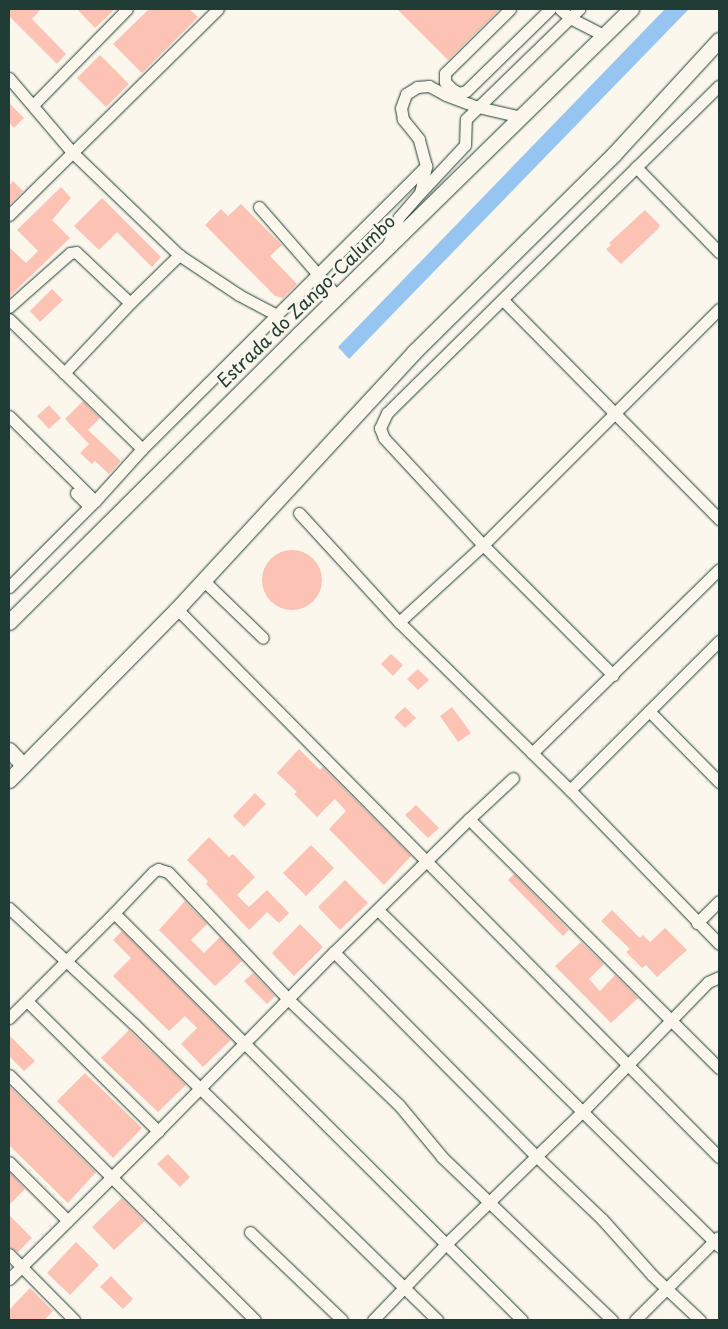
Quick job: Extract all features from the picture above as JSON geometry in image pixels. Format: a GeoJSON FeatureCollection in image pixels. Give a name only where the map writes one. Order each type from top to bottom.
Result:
{"type":"FeatureCollection","features":[{"type":"Feature","properties":{"kind":"main road","name":"Estrada do Zango-Calumbo"},"geometry":{"type":"LineString","coordinates":[[9,622],[337,296],[631,9]]}},
{"type":"Feature","properties":{"kind":"main road"},"geometry":{"type":"LineString","coordinates":[[9,780],[178,609],[414,352],[608,160],[662,104],[719,40]]}},
{"type":"Feature","properties":{"kind":"main road"},"geometry":{"type":"LineString","coordinates":[[9,750],[23,765]]}},
{"type":"Feature","properties":{"kind":"street"},"geometry":{"type":"LineString","coordinates":[[33,105],[127,9]]}},
{"type":"Feature","properties":{"kind":"street"},"geometry":{"type":"LineString","coordinates":[[9,215],[218,9]]}},
{"type":"Feature","properties":{"kind":"street"},"geometry":{"type":"LineString","coordinates":[[510,9],[444,73],[445,82],[452,89],[459,93],[466,91],[550,9]]}},
{"type":"Feature","properties":{"kind":"street"},"geometry":{"type":"LineString","coordinates":[[560,9],[570,18],[604,36]]}},
{"type":"Feature","properties":{"kind":"street"},"geometry":{"type":"LineString","coordinates":[[386,248],[400,217],[465,145],[466,119],[579,9]]}},
{"type":"Feature","properties":{"kind":"street"},"geometry":{"type":"LineString","coordinates":[[9,78],[72,152],[179,255],[239,295],[276,315]]}},
{"type":"Feature","properties":{"kind":"street"},"geometry":{"type":"LineString","coordinates":[[420,193],[426,166],[418,139],[403,119],[400,108],[406,94],[417,86],[429,86],[446,95],[478,107],[521,117]]}},
{"type":"Feature","properties":{"kind":"street"},"geometry":{"type":"LineString","coordinates":[[613,675],[483,545],[384,438],[380,428],[387,413],[719,86]]}},
{"type":"Feature","properties":{"kind":"street"},"geometry":{"type":"LineString","coordinates":[[9,588],[142,449],[426,166]]}},
{"type":"Feature","properties":{"kind":"street"},"geometry":{"type":"LineString","coordinates":[[636,167],[719,252]]}},
{"type":"Feature","properties":{"kind":"street"},"geometry":{"type":"LineString","coordinates":[[259,207],[337,296]]}},
{"type":"Feature","properties":{"kind":"street"},"geometry":{"type":"LineString","coordinates":[[9,307],[70,253],[76,252],[130,303]]}},
{"type":"Feature","properties":{"kind":"street"},"geometry":{"type":"LineString","coordinates":[[64,373],[130,303],[179,255]]}},
{"type":"Feature","properties":{"kind":"street"},"geometry":{"type":"LineString","coordinates":[[503,300],[719,518]]}},
{"type":"Feature","properties":{"kind":"street"},"geometry":{"type":"LineString","coordinates":[[399,622],[483,545],[719,309]]}},
{"type":"Feature","properties":{"kind":"street"},"geometry":{"type":"LineString","coordinates":[[9,319],[142,449]]}},
{"type":"Feature","properties":{"kind":"street"},"geometry":{"type":"LineString","coordinates":[[9,416],[92,503]]}},
{"type":"Feature","properties":{"kind":"street"},"geometry":{"type":"LineString","coordinates":[[76,494],[92,503]]}},
{"type":"Feature","properties":{"kind":"street"},"geometry":{"type":"LineString","coordinates":[[299,513],[399,622],[570,790],[719,944]]}},
{"type":"Feature","properties":{"kind":"street"},"geometry":{"type":"LineString","coordinates":[[532,753],[719,569]]}},
{"type":"Feature","properties":{"kind":"street"},"geometry":{"type":"LineString","coordinates":[[203,580],[263,638]]}},
{"type":"Feature","properties":{"kind":"street"},"geometry":{"type":"LineString","coordinates":[[178,609],[719,1157]]}},
{"type":"Feature","properties":{"kind":"street"},"geometry":{"type":"LineString","coordinates":[[570,790],[719,641]]}},
{"type":"Feature","properties":{"kind":"street"},"geometry":{"type":"LineString","coordinates":[[648,711],[719,782]]}},
{"type":"Feature","properties":{"kind":"street"},"geometry":{"type":"LineString","coordinates":[[9,1279],[426,860],[513,778]]}},
{"type":"Feature","properties":{"kind":"street"},"geometry":{"type":"LineString","coordinates":[[469,819],[672,1019],[719,1068]]}},
{"type":"Feature","properties":{"kind":"street"},"geometry":{"type":"LineString","coordinates":[[9,1018],[67,962],[153,872],[158,869],[168,872],[288,999],[399,1105],[442,1157],[612,1320]]}},
{"type":"Feature","properties":{"kind":"street"},"geometry":{"type":"LineString","coordinates":[[697,923],[719,901]]}},
{"type":"Feature","properties":{"kind":"street"},"geometry":{"type":"LineString","coordinates":[[9,908],[200,1089],[437,1320]]}},
{"type":"Feature","properties":{"kind":"street"},"geometry":{"type":"LineString","coordinates":[[378,910],[583,1111],[638,1168],[718,1241],[666,1287],[635,1320]]}},
{"type":"Feature","properties":{"kind":"street"},"geometry":{"type":"LineString","coordinates":[[114,913],[522,1320]]}},
{"type":"Feature","properties":{"kind":"street"},"geometry":{"type":"LineString","coordinates":[[334,952],[536,1156],[602,1219],[652,1275],[700,1320]]}},
{"type":"Feature","properties":{"kind":"street"},"geometry":{"type":"LineString","coordinates":[[373,1320],[489,1201],[629,1065],[708,982],[719,977]]}},
{"type":"Feature","properties":{"kind":"street"},"geometry":{"type":"LineString","coordinates":[[27,1001],[158,1131]]}},
{"type":"Feature","properties":{"kind":"street"},"geometry":{"type":"LineString","coordinates":[[9,1075],[255,1320]]}},
{"type":"Feature","properties":{"kind":"street"},"geometry":{"type":"LineString","coordinates":[[9,1162],[68,1221]]}},
{"type":"Feature","properties":{"kind":"street"},"geometry":{"type":"LineString","coordinates":[[250,1232],[342,1320]]}},
{"type":"Feature","properties":{"kind":"street"},"geometry":{"type":"LineString","coordinates":[[9,1254],[74,1320]]}},
{"type":"Feature","properties":{"kind":"water"},"geometry":{"type":"Polygon","coordinates":[[[665,9],[689,9],[349,359],[338,347],[665,9]]]}},
{"type":"Feature","properties":{"kind":"building"},"geometry":{"type":"Polygon","coordinates":[[[9,9],[41,9],[32,19],[66,54],[57,64],[9,16],[9,9]]]}},
{"type":"Feature","properties":{"kind":"building"},"geometry":{"type":"Polygon","coordinates":[[[77,9],[115,9],[95,28],[77,9]]]}},
{"type":"Feature","properties":{"kind":"building"},"geometry":{"type":"Polygon","coordinates":[[[149,9],[189,9],[198,17],[142,73],[113,44],[149,9]]]}},
{"type":"Feature","properties":{"kind":"building"},"geometry":{"type":"Polygon","coordinates":[[[397,9],[500,9],[448,60],[397,9]]]}},
{"type":"Feature","properties":{"kind":"building"},"geometry":{"type":"Polygon","coordinates":[[[100,55],[129,84],[106,107],[77,78],[100,55]]]}},
{"type":"Feature","properties":{"kind":"building"},"geometry":{"type":"Polygon","coordinates":[[[9,103],[24,118],[14,128],[9,122],[9,103]]]}},
{"type":"Feature","properties":{"kind":"building"},"geometry":{"type":"Polygon","coordinates":[[[13,181],[23,191],[9,205],[9,186],[13,181]]]}},
{"type":"Feature","properties":{"kind":"building"},"geometry":{"type":"Polygon","coordinates":[[[61,187],[71,198],[52,220],[70,238],[9,297],[9,247],[26,263],[38,251],[17,230],[61,187]]]}},
{"type":"Feature","properties":{"kind":"building"},"geometry":{"type":"Polygon","coordinates":[[[102,198],[161,257],[152,267],[117,232],[99,250],[74,226],[102,198]]]}},
{"type":"Feature","properties":{"kind":"building"},"geometry":{"type":"Polygon","coordinates":[[[241,204],[282,245],[270,256],[297,284],[283,298],[275,296],[205,225],[221,209],[228,216],[241,204]]]}},
{"type":"Feature","properties":{"kind":"building"},"geometry":{"type":"Polygon","coordinates":[[[645,210],[660,225],[621,264],[606,249],[611,245],[609,243],[645,210]]]}},
{"type":"Feature","properties":{"kind":"building"},"geometry":{"type":"Polygon","coordinates":[[[52,289],[63,300],[40,322],[30,311],[52,289]]]}},
{"type":"Feature","properties":{"kind":"building"},"geometry":{"type":"Polygon","coordinates":[[[83,401],[100,418],[88,430],[121,461],[109,474],[95,461],[92,464],[80,453],[89,444],[65,419],[83,401]]]}},
{"type":"Feature","properties":{"kind":"building"},"geometry":{"type":"Polygon","coordinates":[[[49,405],[61,418],[49,429],[37,416],[49,405]]]}},
{"type":"Feature","properties":{"kind":"building"},"geometry":{"type":"Polygon","coordinates":[[[292,550],[309,555],[317,563],[322,580],[317,597],[309,605],[292,610],[275,605],[267,597],[262,580],[267,563],[275,555],[292,550]]]}},
{"type":"Feature","properties":{"kind":"building"},"geometry":{"type":"Polygon","coordinates":[[[391,654],[403,665],[393,676],[381,664],[391,654]]]}},
{"type":"Feature","properties":{"kind":"building"},"geometry":{"type":"Polygon","coordinates":[[[418,669],[429,680],[418,690],[407,679],[418,669]]]}},
{"type":"Feature","properties":{"kind":"building"},"geometry":{"type":"Polygon","coordinates":[[[405,707],[416,718],[405,728],[394,717],[405,707]]]}},
{"type":"Feature","properties":{"kind":"building"},"geometry":{"type":"Polygon","coordinates":[[[452,707],[471,733],[458,742],[440,716],[452,707]]]}},
{"type":"Feature","properties":{"kind":"building"},"geometry":{"type":"Polygon","coordinates":[[[299,749],[320,770],[323,767],[411,856],[384,885],[329,829],[346,811],[335,799],[317,817],[294,794],[297,792],[277,773],[299,749]]]}},
{"type":"Feature","properties":{"kind":"building"},"geometry":{"type":"Polygon","coordinates":[[[255,793],[266,804],[244,827],[233,816],[255,793]]]}},
{"type":"Feature","properties":{"kind":"building"},"geometry":{"type":"Polygon","coordinates":[[[416,805],[439,828],[428,838],[405,815],[416,805]]]}},
{"type":"Feature","properties":{"kind":"building"},"geometry":{"type":"Polygon","coordinates":[[[209,837],[229,857],[233,854],[255,877],[237,895],[249,907],[267,890],[289,913],[279,923],[267,912],[249,930],[206,884],[208,881],[187,860],[209,837]]]}},
{"type":"Feature","properties":{"kind":"building"},"geometry":{"type":"Polygon","coordinates":[[[311,845],[334,868],[306,896],[283,873],[311,845]]]}},
{"type":"Feature","properties":{"kind":"building"},"geometry":{"type":"Polygon","coordinates":[[[514,874],[569,930],[563,936],[508,880],[514,874]]]}},
{"type":"Feature","properties":{"kind":"building"},"geometry":{"type":"Polygon","coordinates":[[[345,880],[368,903],[340,930],[318,907],[345,880]]]}},
{"type":"Feature","properties":{"kind":"building"},"geometry":{"type":"Polygon","coordinates":[[[185,901],[207,924],[191,940],[204,953],[220,937],[242,961],[215,986],[159,930],[185,901]]]}},
{"type":"Feature","properties":{"kind":"building"},"geometry":{"type":"Polygon","coordinates":[[[612,910],[640,938],[643,935],[650,942],[665,928],[687,950],[657,977],[646,965],[642,968],[626,952],[630,949],[601,921],[612,910]]]}},
{"type":"Feature","properties":{"kind":"building"},"geometry":{"type":"Polygon","coordinates":[[[300,924],[323,947],[294,976],[272,953],[300,924]]]}},
{"type":"Feature","properties":{"kind":"building"},"geometry":{"type":"Polygon","coordinates":[[[122,931],[231,1040],[203,1067],[181,1044],[197,1028],[185,1016],[169,1031],[113,976],[131,958],[113,940],[122,931]]]}},
{"type":"Feature","properties":{"kind":"building"},"geometry":{"type":"Polygon","coordinates":[[[581,942],[604,964],[589,979],[600,991],[615,975],[638,998],[611,1023],[555,966],[581,942]]]}},
{"type":"Feature","properties":{"kind":"building"},"geometry":{"type":"Polygon","coordinates":[[[253,973],[275,996],[267,1004],[244,981],[253,973]]]}},
{"type":"Feature","properties":{"kind":"building"},"geometry":{"type":"Polygon","coordinates":[[[129,1030],[186,1085],[158,1112],[101,1058],[129,1030]]]}},
{"type":"Feature","properties":{"kind":"building"},"geometry":{"type":"Polygon","coordinates":[[[9,1035],[35,1061],[24,1071],[9,1056],[9,1035]]]}},
{"type":"Feature","properties":{"kind":"building"},"geometry":{"type":"Polygon","coordinates":[[[85,1073],[142,1128],[113,1158],[57,1101],[85,1073]]]}},
{"type":"Feature","properties":{"kind":"building"},"geometry":{"type":"Polygon","coordinates":[[[9,1086],[96,1172],[68,1203],[9,1145],[9,1086]]]}},
{"type":"Feature","properties":{"kind":"building"},"geometry":{"type":"Polygon","coordinates":[[[168,1154],[190,1177],[180,1187],[157,1164],[168,1154]]]}},
{"type":"Feature","properties":{"kind":"building"},"geometry":{"type":"Polygon","coordinates":[[[9,1172],[25,1189],[9,1205],[9,1172]]]}},
{"type":"Feature","properties":{"kind":"building"},"geometry":{"type":"Polygon","coordinates":[[[122,1198],[145,1221],[114,1250],[92,1227],[122,1198]]]}},
{"type":"Feature","properties":{"kind":"building"},"geometry":{"type":"Polygon","coordinates":[[[9,1215],[32,1238],[18,1252],[9,1247],[9,1215]]]}},
{"type":"Feature","properties":{"kind":"building"},"geometry":{"type":"Polygon","coordinates":[[[76,1242],[99,1265],[70,1295],[47,1273],[76,1242]]]}},
{"type":"Feature","properties":{"kind":"building"},"geometry":{"type":"Polygon","coordinates":[[[111,1276],[133,1299],[123,1309],[100,1287],[111,1276]]]}},
{"type":"Feature","properties":{"kind":"building"},"geometry":{"type":"Polygon","coordinates":[[[30,1288],[53,1311],[44,1320],[9,1320],[9,1310],[30,1288]]]}}]}
